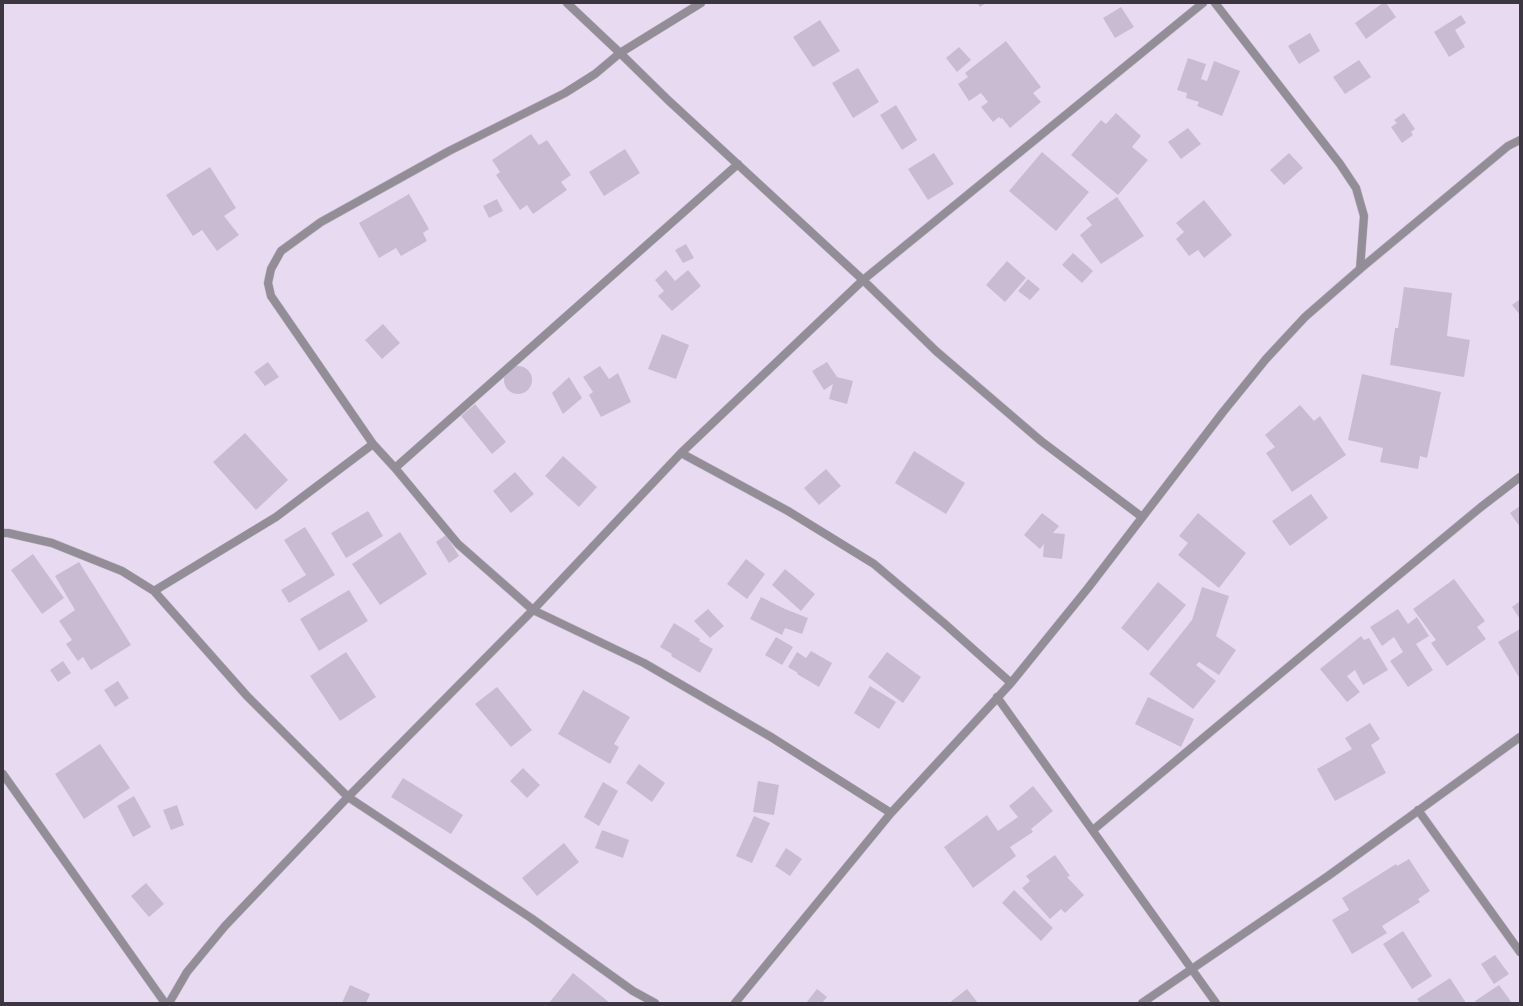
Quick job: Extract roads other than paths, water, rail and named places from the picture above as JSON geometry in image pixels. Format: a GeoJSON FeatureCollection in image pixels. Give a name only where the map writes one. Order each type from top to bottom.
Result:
{"type":"FeatureCollection","features":[{"type":"Feature","properties":{"kind":"street"},"geometry":{"type":"LineString","coordinates":[[567,3],[668,100],[863,280],[936,351],[1042,441],[1142,517]]}},
{"type":"Feature","properties":{"kind":"street"},"geometry":{"type":"LineString","coordinates":[[701,3],[620,53],[595,74],[565,93],[449,151],[322,222],[281,251],[271,268],[268,283],[271,296],[373,444],[395,468],[458,544],[533,610],[644,663],[771,737],[891,813]]}},
{"type":"Feature","properties":{"kind":"street"},"geometry":{"type":"LineString","coordinates":[[169,1003],[187,972],[225,926],[348,797],[533,610],[681,453],[863,280],[1203,3]]}},
{"type":"Feature","properties":{"kind":"street"},"geometry":{"type":"LineString","coordinates":[[1215,3],[1340,164],[1356,188],[1364,216],[1360,270]]}},
{"type":"Feature","properties":{"kind":"street"},"geometry":{"type":"LineString","coordinates":[[735,1003],[891,813],[1011,683],[1266,359],[1305,317],[1508,146],[1520,140]]}},
{"type":"Feature","properties":{"kind":"street"},"geometry":{"type":"LineString","coordinates":[[395,468],[738,164]]}},
{"type":"Feature","properties":{"kind":"street"},"geometry":{"type":"LineString","coordinates":[[154,591],[276,517],[373,444]]}},
{"type":"Feature","properties":{"kind":"street"},"geometry":{"type":"LineString","coordinates":[[681,453],[788,511],[874,564],[945,624],[1011,683]]}},
{"type":"Feature","properties":{"kind":"street"},"geometry":{"type":"LineString","coordinates":[[1093,830],[1481,507],[1520,477]]}},
{"type":"Feature","properties":{"kind":"street"},"geometry":{"type":"LineString","coordinates":[[3,533],[52,543],[122,571],[154,591],[247,696],[348,797],[531,918],[633,991],[655,1003]]}},
{"type":"Feature","properties":{"kind":"street"},"geometry":{"type":"LineString","coordinates":[[998,697],[1216,1003]]}},
{"type":"Feature","properties":{"kind":"street"},"geometry":{"type":"LineString","coordinates":[[1142,1003],[1328,876],[1520,737]]}},
{"type":"Feature","properties":{"kind":"street"},"geometry":{"type":"LineString","coordinates":[[3,774],[165,1003]]}},
{"type":"Feature","properties":{"kind":"street"},"geometry":{"type":"LineString","coordinates":[[1418,810],[1520,952]]}}]}
